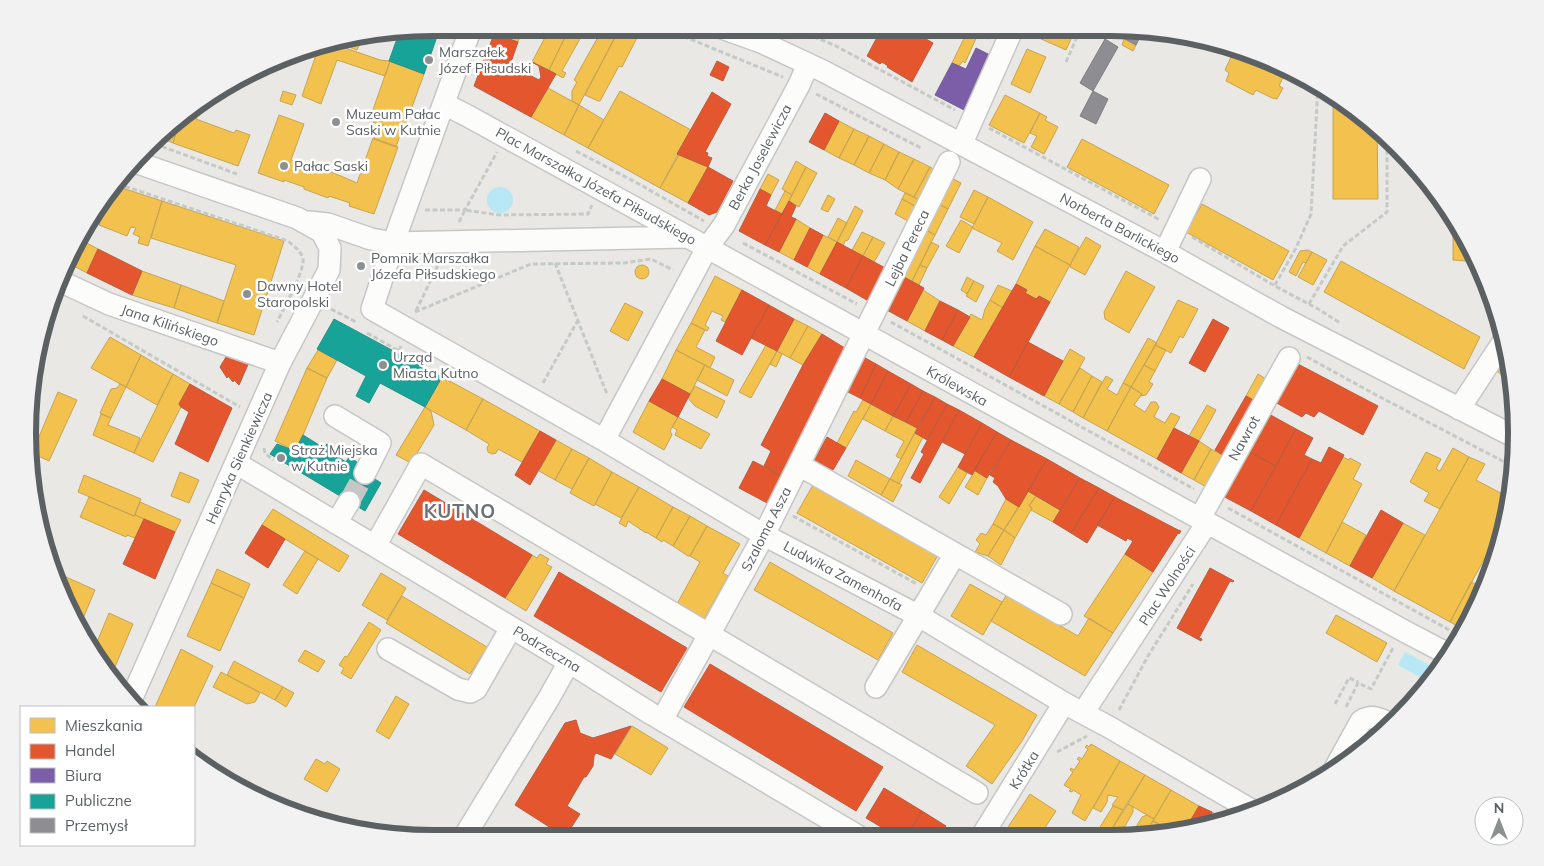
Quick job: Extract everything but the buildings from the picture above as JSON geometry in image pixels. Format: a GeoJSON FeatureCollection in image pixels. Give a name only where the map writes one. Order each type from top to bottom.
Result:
{"type":"FeatureCollection","features":[{"type":"Feature","properties":{"kind":"street"},"geometry":{"type":"LineString","coordinates":[[468,36],[405,210],[372,309],[404,337],[604,440]]}},
{"type":"Feature","properties":{"kind":"street","name":"Norberta Barlickiego"},"geometry":{"type":"LineString","coordinates":[[766,36],[808,64],[962,143],[1165,252],[1281,317],[1508,433]]}},
{"type":"Feature","properties":{"kind":"street"},"geometry":{"type":"LineString","coordinates":[[962,143],[1009,36]]}},
{"type":"Feature","properties":{"kind":"street","name":"Berka Joselewicza"},"geometry":{"type":"LineString","coordinates":[[707,248],[724,225],[799,85],[808,64]]}},
{"type":"Feature","properties":{"kind":"street","name":"Plac Marszałka Józefa Piłsudskiego"},"geometry":{"type":"LineString","coordinates":[[444,104],[506,136],[707,248],[604,440]]}},
{"type":"Feature","properties":{"kind":"street","name":"Lejba Pereca"},"geometry":{"type":"LineString","coordinates":[[864,335],[949,162]]}},
{"type":"Feature","properties":{"kind":"street"},"geometry":{"type":"LineString","coordinates":[[141,164],[306,222],[328,224],[371,239],[394,243],[687,237]]}},
{"type":"Feature","properties":{"kind":"street"},"geometry":{"type":"LineString","coordinates":[[1165,252],[1200,179]]}},
{"type":"Feature","properties":{"kind":"street","name":"Henryka Sienkiewicza"},"geometry":{"type":"LineString","coordinates":[[134,694],[280,363],[329,270],[330,248],[322,232],[306,222]]}},
{"type":"Feature","properties":{"kind":"street","name":"Królewska"},"geometry":{"type":"LineString","coordinates":[[707,248],[1204,521]]}},
{"type":"Feature","properties":{"kind":"street","name":"Jana Kilińskiego"},"geometry":{"type":"LineString","coordinates":[[65,283],[109,304],[280,363]]}},
{"type":"Feature","properties":{"kind":"street","name":"Szaloma Asza"},"geometry":{"type":"LineString","coordinates":[[662,720],[764,535],[864,335]]}},
{"type":"Feature","properties":{"kind":"street"},"geometry":{"type":"LineString","coordinates":[[1459,409],[1498,348]]}},
{"type":"Feature","properties":{"kind":"street","name":"Nawrot"},"geometry":{"type":"LineString","coordinates":[[1204,521],[1211,498],[1295,356]]}},
{"type":"Feature","properties":{"kind":"street"},"geometry":{"type":"LineString","coordinates":[[335,416],[380,443],[364,473]]}},
{"type":"Feature","properties":{"kind":"street","name":"Ludwika Zamenhofa"},"geometry":{"type":"LineString","coordinates":[[604,440],[764,535],[919,616],[1083,713]]}},
{"type":"Feature","properties":{"kind":"street","name":"Podrzeczna"},"geometry":{"type":"LineString","coordinates":[[236,463],[848,830]]}},
{"type":"Feature","properties":{"kind":"street"},"geometry":{"type":"LineString","coordinates":[[375,546],[421,464],[977,793]]}},
{"type":"Feature","properties":{"kind":"street"},"geometry":{"type":"LineString","coordinates":[[799,465],[1061,614]]}},
{"type":"Feature","properties":{"kind":"street"},"geometry":{"type":"LineString","coordinates":[[336,523],[349,502]]}},
{"type":"Feature","properties":{"kind":"street"},"geometry":{"type":"LineString","coordinates":[[1204,521],[1442,651]]}},
{"type":"Feature","properties":{"kind":"street","name":"Plac Wolności"},"geometry":{"type":"LineString","coordinates":[[1083,713],[1204,521]]}},
{"type":"Feature","properties":{"kind":"street"},"geometry":{"type":"LineString","coordinates":[[876,688],[955,554]]}},
{"type":"Feature","properties":{"kind":"street"},"geometry":{"type":"LineString","coordinates":[[388,649],[458,689],[470,692],[476,689],[511,628]]}},
{"type":"Feature","properties":{"kind":"street"},"geometry":{"type":"LineString","coordinates":[[469,830],[569,662]]}},
{"type":"Feature","properties":{"kind":"street","name":"Krótka"},"geometry":{"type":"LineString","coordinates":[[986,830],[1064,703]]}},
{"type":"Feature","properties":{"kind":"street"},"geometry":{"type":"LineString","coordinates":[[1083,713],[1245,807]]}},
{"type":"Feature","properties":{"kind":"street"},"geometry":{"type":"LineString","coordinates":[[1342,755],[1361,721],[1375,717],[1384,721]]}},
{"type":"Feature","properties":{"kind":"path"},"geometry":{"type":"LineString","coordinates":[[682,36],[799,85],[842,108]]}},
{"type":"Feature","properties":{"kind":"path"},"geometry":{"type":"LineString","coordinates":[[812,36],[834,45],[1101,190],[1176,228],[1346,326]]}},
{"type":"Feature","properties":{"kind":"path"},"geometry":{"type":"LineString","coordinates":[[1066,62],[1077,36]]}},
{"type":"Feature","properties":{"kind":"path"},"geometry":{"type":"LineString","coordinates":[[1274,286],[1296,248],[1310,214],[1317,94]]}},
{"type":"Feature","properties":{"kind":"path"},"geometry":{"type":"LineString","coordinates":[[405,210],[465,210],[506,136]]}},
{"type":"Feature","properties":{"kind":"path"},"geometry":{"type":"LineString","coordinates":[[1309,304],[1343,246],[1387,212],[1387,148]]}},
{"type":"Feature","properties":{"kind":"path"},"geometry":{"type":"LineString","coordinates":[[575,150],[706,222],[715,221],[735,231],[738,240],[875,313],[1454,633]]}},
{"type":"Feature","properties":{"kind":"path"},"geometry":{"type":"LineString","coordinates":[[123,186],[288,240],[300,252],[304,261],[292,290]]}},
{"type":"Feature","properties":{"kind":"path"},"geometry":{"type":"LineString","coordinates":[[367,333],[399,351],[416,311],[530,264],[624,264],[651,259],[691,279]]}},
{"type":"Feature","properties":{"kind":"path"},"geometry":{"type":"LineString","coordinates":[[555,264],[608,397]]}},
{"type":"Feature","properties":{"kind":"path"},"geometry":{"type":"LineString","coordinates":[[79,313],[243,408]]}},
{"type":"Feature","properties":{"kind":"path"},"geometry":{"type":"LineString","coordinates":[[542,386],[578,320]]}},
{"type":"Feature","properties":{"kind":"path"},"geometry":{"type":"LineString","coordinates":[[1295,356],[1378,396],[1507,463]]}},
{"type":"Feature","properties":{"kind":"path"},"geometry":{"type":"LineString","coordinates":[[1136,677],[1195,580]]}},
{"type":"Feature","properties":{"kind":"path"},"geometry":{"type":"LineString","coordinates":[[1335,704],[1349,678],[1372,689],[1395,644]]}},
{"type":"Feature","properties":{"kind":"path"},"geometry":{"type":"LineString","coordinates":[[1345,709],[1358,682]]}},
{"type":"Feature","properties":{"kind":"water"},"geometry":{"type":"Polygon","coordinates":[[[500,187],[509,191],[513,200],[509,209],[500,213],[491,209],[487,200],[491,191],[500,187]]]}},
{"type":"Feature","properties":{"kind":"water"},"geometry":{"type":"Polygon","coordinates":[[[1405,652],[1432,667],[1423,679],[1398,665],[1405,652]]]}},
{"type":"Feature","properties":{"kind":"tunnel"},"geometry":{"type":"LineString","coordinates":[[349,502],[365,473]]}},
{"type":"Feature","properties":{"kind":"place","name":"Marszałek Józef Piłsudski"},"geometry":{"type":"Point","coordinates":[429,60]}},
{"type":"Feature","properties":{"kind":"place","name":"Muzeum Pałac Saski w Kutnie"},"geometry":{"type":"Point","coordinates":[336,122]}},
{"type":"Feature","properties":{"kind":"place","name":"Pałac Saski"},"geometry":{"type":"Point","coordinates":[284,166]}},
{"type":"Feature","properties":{"kind":"place","name":"Pomnik Marszałka Józefa Piłsudskiego"},"geometry":{"type":"Point","coordinates":[361,266]}},
{"type":"Feature","properties":{"kind":"place","name":"Dawny Hotel Staropolski"},"geometry":{"type":"Point","coordinates":[247,294]}},
{"type":"Feature","properties":{"kind":"place","name":"Urząd Miasta Kutno"},"geometry":{"type":"Point","coordinates":[383,365]}},
{"type":"Feature","properties":{"kind":"place","name":"Straż Miejska w Kutnie"},"geometry":{"type":"Point","coordinates":[281,458]}},
{"type":"Feature","properties":{"kind":"district","name":"KUTNO"},"geometry":{"type":"Point","coordinates":[460,511]}}]}
